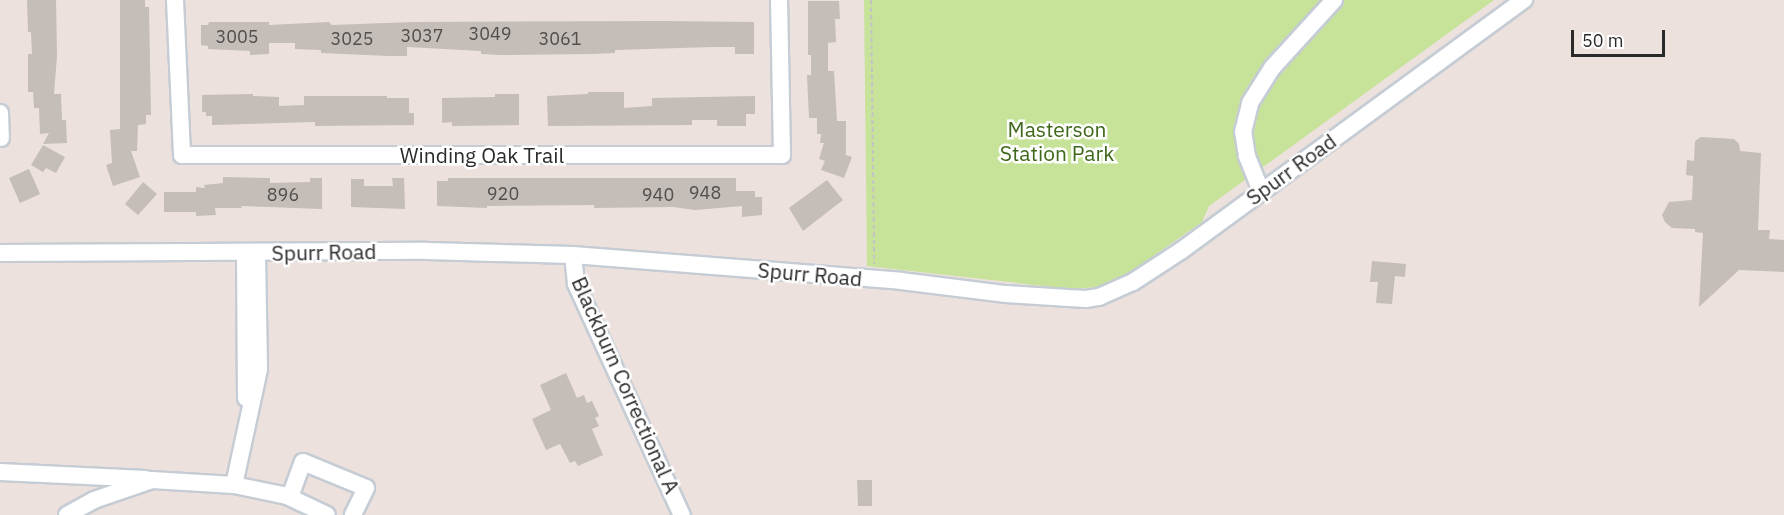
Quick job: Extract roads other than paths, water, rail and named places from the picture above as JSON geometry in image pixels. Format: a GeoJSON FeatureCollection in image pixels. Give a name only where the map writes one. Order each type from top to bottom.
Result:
{"type":"FeatureCollection","features":[{"type":"Feature","properties":{"kind":"street","name":"Winding Oak Trail"},"geometry":{"type":"LineString","coordinates":[[175,0],[182,155],[782,155],[778,0]]}},
{"type":"Feature","properties":{"kind":"street"},"geometry":{"type":"LineString","coordinates":[[1261,191],[1247,156],[1243,132],[1250,103],[1272,68],[1334,0]]}},
{"type":"Feature","properties":{"kind":"street","name":"Spurr Road"},"geometry":{"type":"LineString","coordinates":[[0,253],[427,251],[573,255],[874,279],[1006,294],[1086,299],[1099,297],[1133,282],[1524,0]]}},
{"type":"Feature","properties":{"kind":"street"},"geometry":{"type":"LineString","coordinates":[[0,113],[1,138]]}},
{"type":"Feature","properties":{"kind":"street"},"geometry":{"type":"LineString","coordinates":[[234,485],[259,369],[251,253]]}},
{"type":"Feature","properties":{"kind":"street","name":"Blackburn Correctional A"},"geometry":{"type":"LineString","coordinates":[[573,255],[576,284],[682,515]]}},
{"type":"Feature","properties":{"kind":"street"},"geometry":{"type":"LineString","coordinates":[[290,497],[303,462],[366,488],[352,515]]}},
{"type":"Feature","properties":{"kind":"street"},"geometry":{"type":"LineString","coordinates":[[0,472],[124,476],[234,485],[290,497],[327,515]]}},
{"type":"Feature","properties":{"kind":"street"},"geometry":{"type":"LineString","coordinates":[[67,515],[102,496],[152,480]]}},
{"type":"Feature","properties":{"kind":"park label","name":"Masterson Station Park"},"geometry":{"type":"Point","coordinates":[1057,141]}}]}
